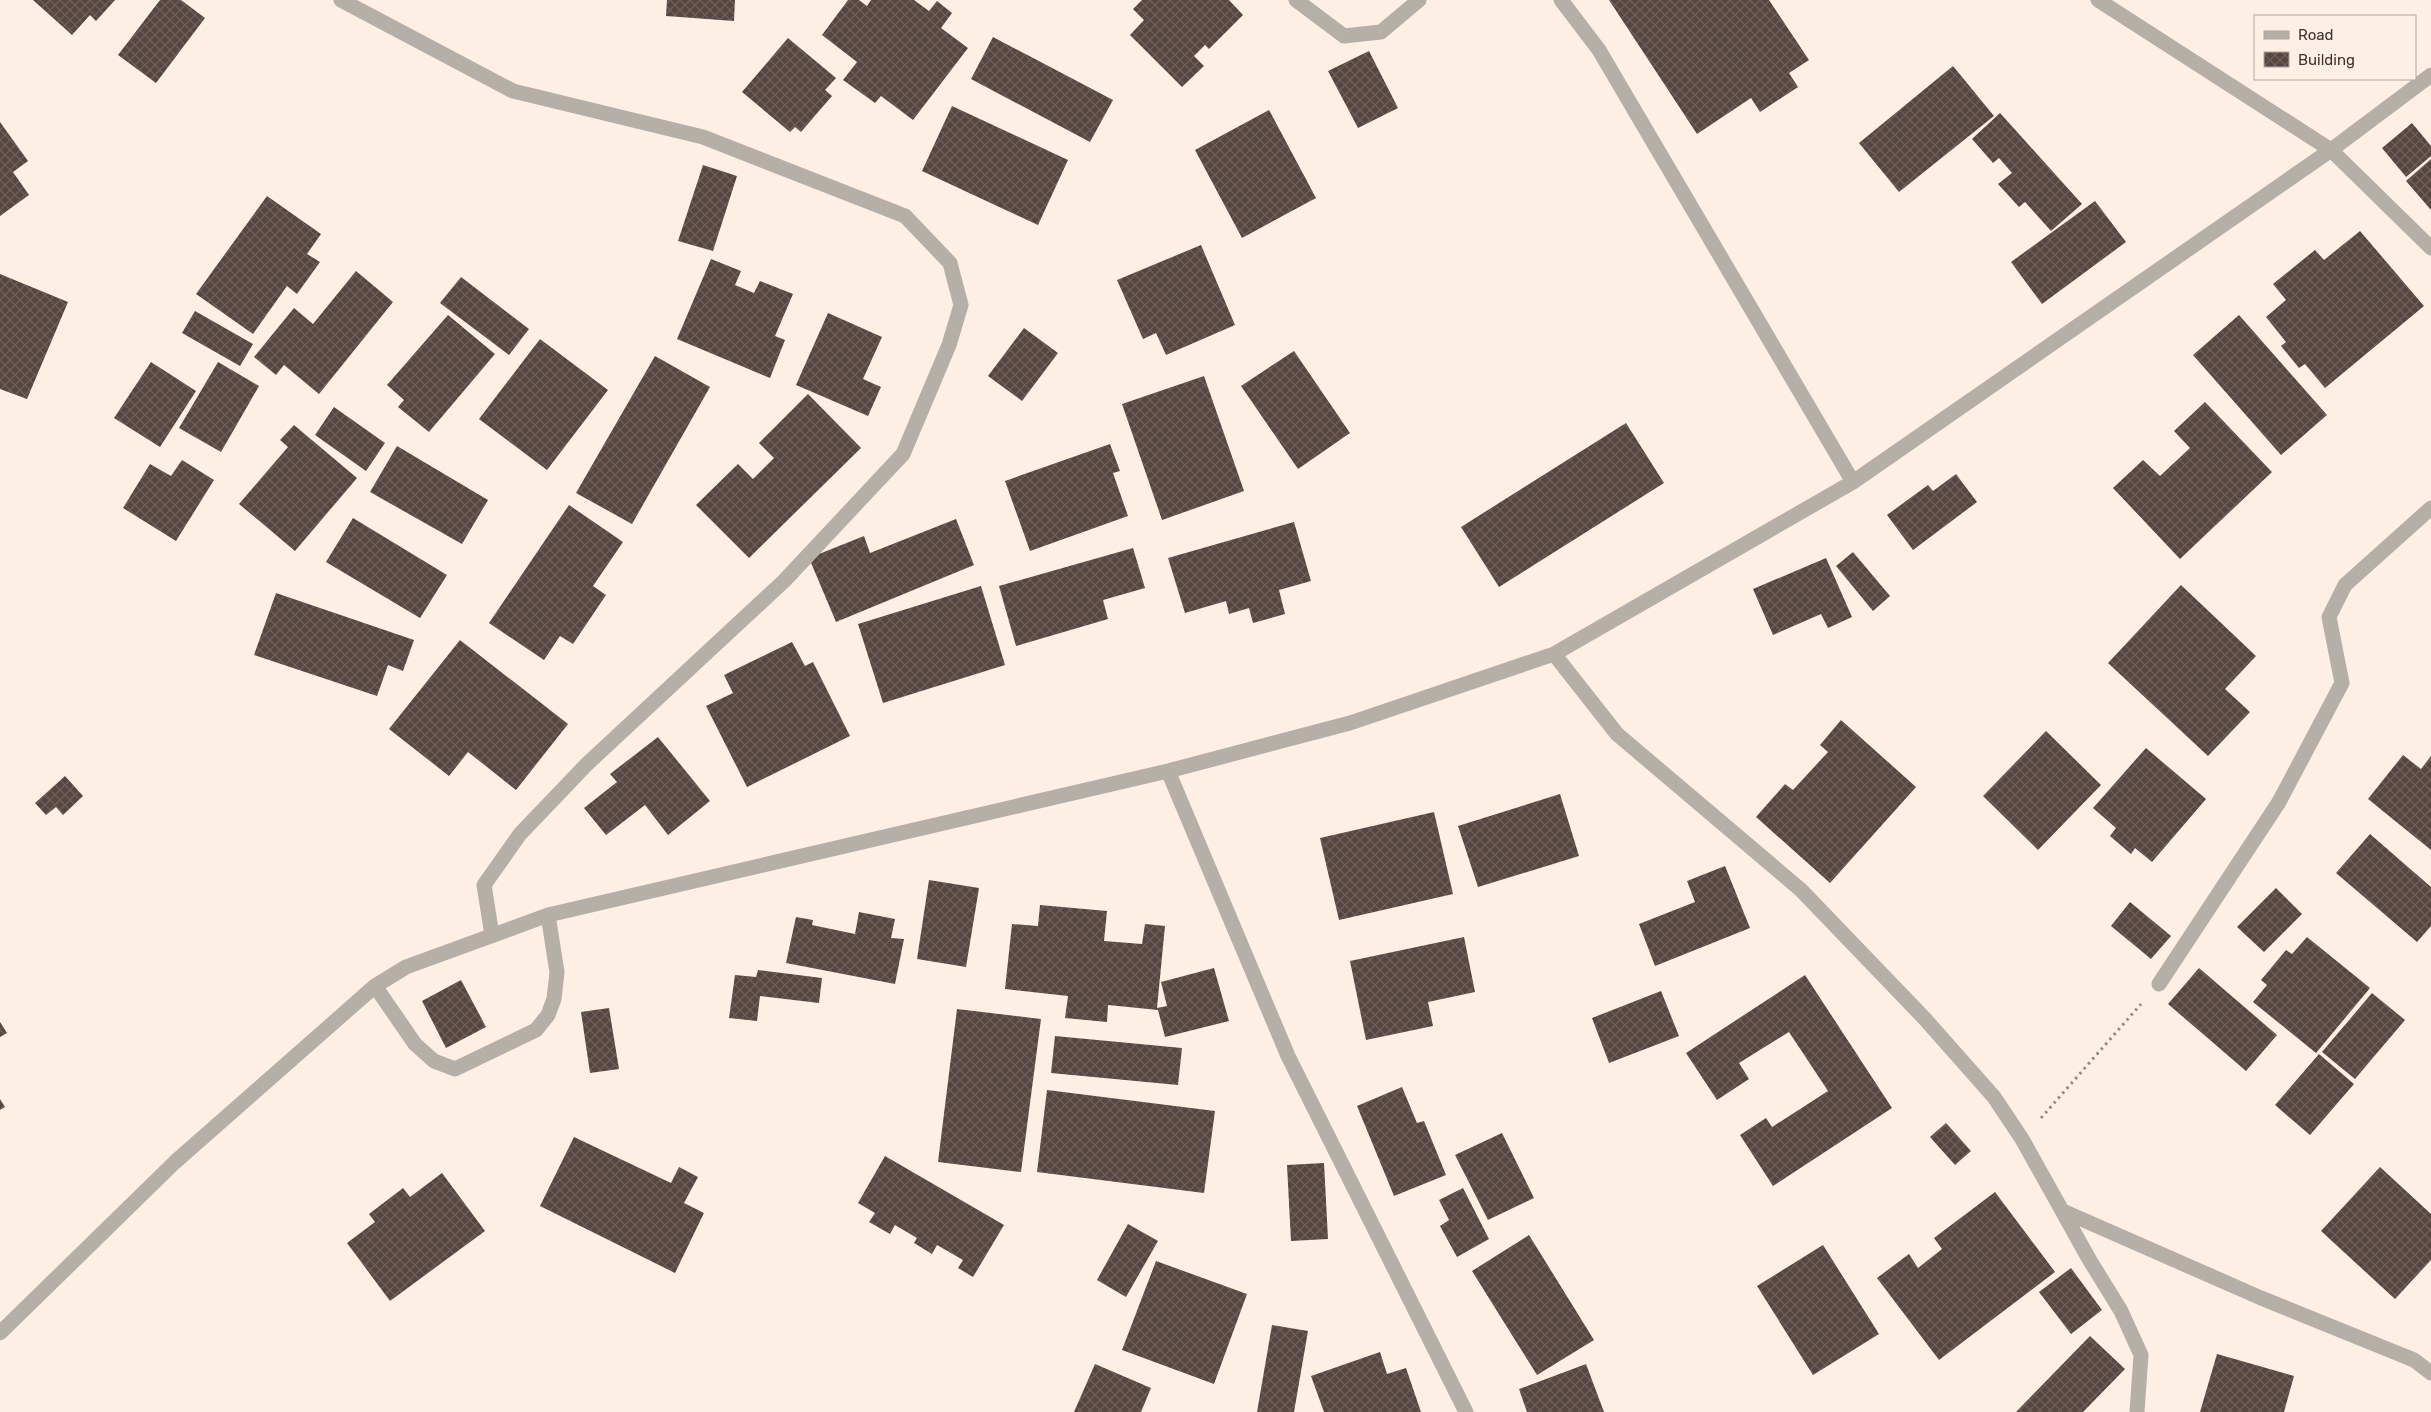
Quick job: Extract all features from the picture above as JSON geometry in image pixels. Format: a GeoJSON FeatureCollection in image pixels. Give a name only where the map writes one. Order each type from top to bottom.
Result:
{"type":"FeatureCollection","features":[{"type":"Feature","properties":{"kind":"street"},"geometry":{"type":"LineString","coordinates":[[341,0],[513,91],[703,137],[905,216],[950,263],[961,305],[949,345],[903,454],[784,581],[587,764],[520,834],[484,885],[492,935]]}},
{"type":"Feature","properties":{"kind":"street"},"geometry":{"type":"LineString","coordinates":[[1296,0],[1344,36],[1381,32],[1419,0]]}},
{"type":"Feature","properties":{"kind":"street"},"geometry":{"type":"LineString","coordinates":[[1561,0],[1599,50],[1853,482]]}},
{"type":"Feature","properties":{"kind":"street"},"geometry":{"type":"LineString","coordinates":[[2098,0],[2331,150],[2431,248]]}},
{"type":"Feature","properties":{"kind":"street"},"geometry":{"type":"LineString","coordinates":[[0,1332],[175,1162],[375,986],[406,967],[548,915],[1168,771],[1350,722],[1554,654],[1853,482],[2331,150],[2431,75]]}},
{"type":"Feature","properties":{"kind":"street"},"geometry":{"type":"LineString","coordinates":[[2159,984],[2278,802],[2342,683],[2329,616],[2345,585],[2431,508]]}},
{"type":"Feature","properties":{"kind":"street"},"geometry":{"type":"LineString","coordinates":[[1554,654],[1616,734],[1802,890],[1926,1020],[1994,1097],[2022,1139],[2121,1311],[2141,1355],[2136,1412]]}},
{"type":"Feature","properties":{"kind":"street"},"geometry":{"type":"LineString","coordinates":[[1168,771],[1288,1056],[1466,1412]]}},
{"type":"Feature","properties":{"kind":"street"},"geometry":{"type":"LineString","coordinates":[[375,986],[415,1044],[434,1062],[455,1069],[536,1030],[548,1015],[554,1000],[558,972],[548,915]]}},
{"type":"Feature","properties":{"kind":"street"},"geometry":{"type":"LineString","coordinates":[[2063,1211],[2261,1298],[2414,1360],[2431,1373]]}},
{"type":"Feature","properties":{"kind":"path"},"geometry":{"type":"LineString","coordinates":[[2022,1139],[2159,984]]}},
{"type":"Feature","properties":{"kind":"building"},"geometry":{"type":"Polygon","coordinates":[[[33,0],[115,0],[96,21],[90,15],[72,35],[33,0]]]}},
{"type":"Feature","properties":{"kind":"building"},"geometry":{"type":"Polygon","coordinates":[[[160,0],[181,0],[205,18],[156,83],[118,55],[160,0]]]}},
{"type":"Feature","properties":{"kind":"building"},"geometry":{"type":"Polygon","coordinates":[[[667,0],[735,0],[734,21],[666,16],[667,0]]]}},
{"type":"Feature","properties":{"kind":"building"},"geometry":{"type":"Polygon","coordinates":[[[848,0],[859,0],[867,6],[871,0],[914,0],[929,11],[937,1],[952,13],[941,28],[968,48],[913,120],[881,96],[875,103],[843,80],[857,62],[822,35],[848,0]]]}},
{"type":"Feature","properties":{"kind":"building"},"geometry":{"type":"Polygon","coordinates":[[[1142,0],[1229,0],[1243,15],[1209,49],[1205,45],[1194,56],[1204,66],[1182,87],[1130,35],[1144,20],[1133,9],[1142,0]]]}},
{"type":"Feature","properties":{"kind":"building"},"geometry":{"type":"Polygon","coordinates":[[[1609,0],[1769,0],[1809,60],[1789,73],[1798,87],[1760,112],[1751,98],[1697,134],[1609,0]]]}},
{"type":"Feature","properties":{"kind":"building"},"geometry":{"type":"Polygon","coordinates":[[[993,37],[1113,100],[1090,142],[971,79],[993,37]]]}},
{"type":"Feature","properties":{"kind":"building"},"geometry":{"type":"Polygon","coordinates":[[[788,38],[836,78],[825,90],[832,96],[801,132],[795,127],[790,132],[742,92],[788,38]]]}},
{"type":"Feature","properties":{"kind":"building"},"geometry":{"type":"Polygon","coordinates":[[[1369,51],[1398,108],[1358,128],[1328,71],[1369,51]]]}},
{"type":"Feature","properties":{"kind":"building"},"geometry":{"type":"Polygon","coordinates":[[[1953,66],[1994,116],[1899,192],[1859,143],[1953,66]]]}},
{"type":"Feature","properties":{"kind":"building"},"geometry":{"type":"Polygon","coordinates":[[[952,106],[1068,160],[1038,225],[922,171],[952,106]]]}},
{"type":"Feature","properties":{"kind":"building"},"geometry":{"type":"Polygon","coordinates":[[[1269,110],[1316,198],[1242,238],[1195,150],[1269,110]]]}},
{"type":"Feature","properties":{"kind":"building"},"geometry":{"type":"Polygon","coordinates":[[[2000,113],[2082,204],[2051,231],[2025,202],[2019,207],[1998,184],[2012,173],[1999,158],[1993,163],[1972,139],[2000,113]]]}},
{"type":"Feature","properties":{"kind":"building"},"geometry":{"type":"Polygon","coordinates":[[[0,122],[28,161],[13,172],[29,195],[0,216],[0,122]]]}},
{"type":"Feature","properties":{"kind":"building"},"geometry":{"type":"Polygon","coordinates":[[[2412,123],[2431,146],[2431,156],[2406,177],[2382,148],[2412,123]]]}},
{"type":"Feature","properties":{"kind":"building"},"geometry":{"type":"Polygon","coordinates":[[[2431,159],[2431,210],[2406,181],[2431,159]]]}},
{"type":"Feature","properties":{"kind":"building"},"geometry":{"type":"Polygon","coordinates":[[[703,165],[737,176],[713,251],[678,241],[703,165]]]}},
{"type":"Feature","properties":{"kind":"building"},"geometry":{"type":"Polygon","coordinates":[[[267,196],[321,234],[307,254],[320,262],[297,294],[287,286],[253,334],[196,294],[267,196]]]}},
{"type":"Feature","properties":{"kind":"building"},"geometry":{"type":"Polygon","coordinates":[[[2095,201],[2126,242],[2042,304],[2011,262],[2095,201]]]}},
{"type":"Feature","properties":{"kind":"building"},"geometry":{"type":"Polygon","coordinates":[[[2360,231],[2424,306],[2325,388],[2305,364],[2299,368],[2281,346],[2286,342],[2266,317],[2286,300],[2273,284],[2315,250],[2324,260],[2360,231]]]}},
{"type":"Feature","properties":{"kind":"building"},"geometry":{"type":"Polygon","coordinates":[[[1201,245],[1235,325],[1166,355],[1156,333],[1143,339],[1117,280],[1201,245]]]}},
{"type":"Feature","properties":{"kind":"building"},"geometry":{"type":"Polygon","coordinates":[[[711,259],[741,271],[735,285],[754,293],[760,281],[793,294],[775,336],[785,340],[770,378],[677,339],[711,259]]]}},
{"type":"Feature","properties":{"kind":"building"},"geometry":{"type":"Polygon","coordinates":[[[356,271],[393,302],[319,394],[284,365],[276,375],[254,357],[294,308],[313,324],[356,271]]]}},
{"type":"Feature","properties":{"kind":"building"},"geometry":{"type":"Polygon","coordinates":[[[0,274],[68,302],[27,399],[0,389],[0,274]]]}},
{"type":"Feature","properties":{"kind":"building"},"geometry":{"type":"Polygon","coordinates":[[[461,277],[529,329],[509,355],[440,303],[461,277]]]}},
{"type":"Feature","properties":{"kind":"building"},"geometry":{"type":"Polygon","coordinates":[[[195,311],[253,344],[240,366],[182,333],[195,311]]]}},
{"type":"Feature","properties":{"kind":"building"},"geometry":{"type":"Polygon","coordinates":[[[828,313],[882,337],[863,379],[881,387],[868,416],[796,385],[828,313]]]}},
{"type":"Feature","properties":{"kind":"building"},"geometry":{"type":"Polygon","coordinates":[[[448,315],[495,354],[429,432],[398,407],[404,400],[387,385],[448,315]]]}},
{"type":"Feature","properties":{"kind":"building"},"geometry":{"type":"Polygon","coordinates":[[[2239,315],[2327,415],[2281,455],[2193,355],[2239,315]]]}},
{"type":"Feature","properties":{"kind":"building"},"geometry":{"type":"Polygon","coordinates":[[[1024,328],[1058,353],[1022,401],[988,376],[1024,328]]]}},
{"type":"Feature","properties":{"kind":"building"},"geometry":{"type":"Polygon","coordinates":[[[540,339],[608,390],[547,470],[479,419],[540,339]]]}},
{"type":"Feature","properties":{"kind":"building"},"geometry":{"type":"Polygon","coordinates":[[[1294,351],[1350,433],[1298,469],[1241,386],[1294,351]]]}},
{"type":"Feature","properties":{"kind":"building"},"geometry":{"type":"Polygon","coordinates":[[[655,356],[710,387],[632,524],[576,493],[655,356]]]}},
{"type":"Feature","properties":{"kind":"building"},"geometry":{"type":"Polygon","coordinates":[[[151,362],[196,391],[160,447],[114,418],[151,362]]]}},
{"type":"Feature","properties":{"kind":"building"},"geometry":{"type":"Polygon","coordinates":[[[218,362],[259,386],[221,452],[179,428],[218,362]]]}},
{"type":"Feature","properties":{"kind":"building"},"geometry":{"type":"Polygon","coordinates":[[[1204,376],[1244,491],[1162,520],[1122,404],[1204,376]]]}},
{"type":"Feature","properties":{"kind":"building"},"geometry":{"type":"Polygon","coordinates":[[[808,394],[861,448],[749,558],[696,505],[738,464],[753,479],[774,458],[759,443],[808,394]]]}},
{"type":"Feature","properties":{"kind":"building"},"geometry":{"type":"Polygon","coordinates":[[[2205,402],[2272,472],[2180,559],[2113,488],[2143,460],[2160,476],[2190,448],[2174,431],[2205,402]]]}},
{"type":"Feature","properties":{"kind":"building"},"geometry":{"type":"Polygon","coordinates":[[[334,407],[385,443],[366,471],[315,435],[334,407]]]}},
{"type":"Feature","properties":{"kind":"building"},"geometry":{"type":"Polygon","coordinates":[[[1626,423],[1664,483],[1499,587],[1461,527],[1626,423]]]}},
{"type":"Feature","properties":{"kind":"building"},"geometry":{"type":"Polygon","coordinates":[[[294,425],[357,478],[295,551],[239,504],[288,447],[280,440],[294,425]]]}},
{"type":"Feature","properties":{"kind":"building"},"geometry":{"type":"Polygon","coordinates":[[[1110,444],[1120,471],[1113,473],[1128,516],[1030,551],[1005,481],[1110,444]]]}},
{"type":"Feature","properties":{"kind":"building"},"geometry":{"type":"Polygon","coordinates":[[[397,446],[488,500],[462,544],[370,492],[397,446]]]}},
{"type":"Feature","properties":{"kind":"building"},"geometry":{"type":"Polygon","coordinates":[[[182,460],[214,480],[176,541],[123,508],[150,464],[171,476],[182,460]]]}},
{"type":"Feature","properties":{"kind":"building"},"geometry":{"type":"Polygon","coordinates":[[[1956,474],[1977,502],[1913,550],[1887,515],[1928,485],[1933,491],[1956,474]]]}},
{"type":"Feature","properties":{"kind":"building"},"geometry":{"type":"Polygon","coordinates":[[[569,505],[623,542],[593,586],[606,595],[573,644],[560,636],[544,660],[489,623],[569,505]]]}},
{"type":"Feature","properties":{"kind":"building"},"geometry":{"type":"Polygon","coordinates":[[[353,518],[447,575],[420,618],[326,562],[353,518]]]}},
{"type":"Feature","properties":{"kind":"building"},"geometry":{"type":"Polygon","coordinates":[[[956,519],[974,565],[836,622],[809,558],[864,536],[870,553],[956,519]]]}},
{"type":"Feature","properties":{"kind":"building"},"geometry":{"type":"Polygon","coordinates":[[[1294,522],[1311,581],[1279,590],[1285,614],[1253,623],[1249,608],[1229,614],[1226,601],[1185,613],[1168,558],[1294,522]]]}},
{"type":"Feature","properties":{"kind":"building"},"geometry":{"type":"Polygon","coordinates":[[[1133,548],[1145,588],[1103,600],[1108,619],[1016,646],[999,586],[1133,548]]]}},
{"type":"Feature","properties":{"kind":"building"},"geometry":{"type":"Polygon","coordinates":[[[1853,552],[1890,596],[1873,611],[1836,566],[1853,552]]]}},
{"type":"Feature","properties":{"kind":"building"},"geometry":{"type":"Polygon","coordinates":[[[1826,558],[1852,617],[1828,628],[1821,614],[1773,635],[1753,589],[1826,558]]]}},
{"type":"Feature","properties":{"kind":"building"},"geometry":{"type":"Polygon","coordinates":[[[2181,585],[2256,656],[2225,689],[2250,712],[2208,756],[2108,663],[2181,585]]]}},
{"type":"Feature","properties":{"kind":"building"},"geometry":{"type":"Polygon","coordinates":[[[981,586],[1005,665],[883,703],[858,624],[981,586]]]}},
{"type":"Feature","properties":{"kind":"building"},"geometry":{"type":"Polygon","coordinates":[[[276,593],[414,640],[403,671],[388,665],[377,696],[254,655],[276,593]]]}},
{"type":"Feature","properties":{"kind":"building"},"geometry":{"type":"Polygon","coordinates":[[[460,640],[568,724],[516,790],[468,752],[449,776],[389,729],[460,640]]]}},
{"type":"Feature","properties":{"kind":"building"},"geometry":{"type":"Polygon","coordinates":[[[792,642],[805,666],[813,662],[850,736],[747,787],[706,706],[733,693],[724,675],[792,642]]]}},
{"type":"Feature","properties":{"kind":"building"},"geometry":{"type":"Polygon","coordinates":[[[1841,720],[1916,787],[1830,883],[1756,817],[1785,784],[1793,790],[1828,752],[1820,745],[1841,720]]]}},
{"type":"Feature","properties":{"kind":"building"},"geometry":{"type":"Polygon","coordinates":[[[2046,731],[2101,785],[2038,850],[1983,796],[2046,731]]]}},
{"type":"Feature","properties":{"kind":"building"},"geometry":{"type":"Polygon","coordinates":[[[658,737],[710,801],[668,835],[645,805],[606,835],[584,808],[617,782],[610,774],[658,737]]]}},
{"type":"Feature","properties":{"kind":"building"},"geometry":{"type":"Polygon","coordinates":[[[2146,748],[2206,799],[2152,862],[2135,848],[2131,854],[2110,836],[2116,828],[2093,808],[2146,748]]]}},
{"type":"Feature","properties":{"kind":"building"},"geometry":{"type":"Polygon","coordinates":[[[2403,755],[2421,769],[2431,756],[2431,850],[2368,799],[2403,755]]]}},
{"type":"Feature","properties":{"kind":"building"},"geometry":{"type":"Polygon","coordinates":[[[65,776],[83,796],[63,815],[56,807],[46,815],[35,803],[65,776]]]}},
{"type":"Feature","properties":{"kind":"building"},"geometry":{"type":"Polygon","coordinates":[[[1560,794],[1579,856],[1478,887],[1458,826],[1560,794]]]}},
{"type":"Feature","properties":{"kind":"building"},"geometry":{"type":"Polygon","coordinates":[[[1434,812],[1453,894],[1339,920],[1320,838],[1434,812]]]}},
{"type":"Feature","properties":{"kind":"building"},"geometry":{"type":"Polygon","coordinates":[[[2370,834],[2431,887],[2431,926],[2417,942],[2336,873],[2370,834]]]}},
{"type":"Feature","properties":{"kind":"building"},"geometry":{"type":"Polygon","coordinates":[[[1725,866],[1750,928],[1655,966],[1639,924],[1695,902],[1687,881],[1725,866]]]}},
{"type":"Feature","properties":{"kind":"building"},"geometry":{"type":"Polygon","coordinates":[[[929,880],[979,888],[966,967],[917,959],[929,880]]]}},
{"type":"Feature","properties":{"kind":"building"},"geometry":{"type":"Polygon","coordinates":[[[2276,888],[2302,914],[2264,952],[2237,927],[2276,888]]]}},
{"type":"Feature","properties":{"kind":"building"},"geometry":{"type":"Polygon","coordinates":[[[2130,902],[2171,936],[2151,959],[2111,926],[2130,902]]]}},
{"type":"Feature","properties":{"kind":"building"},"geometry":{"type":"Polygon","coordinates":[[[1040,905],[1107,911],[1104,941],[1142,944],[1145,924],[1165,926],[1157,1008],[1167,1006],[1161,982],[1214,968],[1229,1021],[1165,1037],[1158,1010],[1108,1005],[1107,1022],[1065,1018],[1068,996],[1005,989],[1012,924],[1038,926],[1040,905]]]}},
{"type":"Feature","properties":{"kind":"building"},"geometry":{"type":"Polygon","coordinates":[[[859,912],[895,919],[891,938],[904,939],[895,984],[786,963],[796,917],[813,920],[812,925],[855,934],[859,912]]]}},
{"type":"Feature","properties":{"kind":"building"},"geometry":{"type":"Polygon","coordinates":[[[1464,937],[1475,992],[1428,1002],[1433,1026],[1366,1040],[1350,961],[1464,937]]]}},
{"type":"Feature","properties":{"kind":"building"},"geometry":{"type":"Polygon","coordinates":[[[2307,937],[2370,988],[2316,1053],[2253,1002],[2267,985],[2261,980],[2286,950],[2292,954],[2307,937]]]}},
{"type":"Feature","properties":{"kind":"building"},"geometry":{"type":"Polygon","coordinates":[[[2199,968],[2277,1035],[2246,1071],[2168,1004],[2199,968]]]}},
{"type":"Feature","properties":{"kind":"building"},"geometry":{"type":"Polygon","coordinates":[[[758,970],[822,978],[819,1003],[760,996],[757,1021],[729,1018],[735,975],[756,977],[758,970]]]}},
{"type":"Feature","properties":{"kind":"building"},"geometry":{"type":"Polygon","coordinates":[[[1805,975],[1892,1108],[1773,1186],[1740,1135],[1766,1118],[1772,1127],[1828,1091],[1789,1032],[1739,1063],[1749,1079],[1717,1100],[1686,1053],[1805,975]]]}},
{"type":"Feature","properties":{"kind":"building"},"geometry":{"type":"Polygon","coordinates":[[[461,980],[486,1027],[446,1048],[422,1001],[461,980]]]}},
{"type":"Feature","properties":{"kind":"building"},"geometry":{"type":"Polygon","coordinates":[[[1661,991],[1679,1036],[1609,1063],[1592,1018],[1661,991]]]}},
{"type":"Feature","properties":{"kind":"building"},"geometry":{"type":"Polygon","coordinates":[[[2372,993],[2405,1020],[2355,1079],[2322,1052],[2372,993]]]}},
{"type":"Feature","properties":{"kind":"building"},"geometry":{"type":"Polygon","coordinates":[[[609,1008],[619,1069],[590,1073],[581,1012],[609,1008]]]}},
{"type":"Feature","properties":{"kind":"building"},"geometry":{"type":"Polygon","coordinates":[[[957,1009],[1041,1019],[1021,1172],[938,1162],[957,1009]]]}},
{"type":"Feature","properties":{"kind":"building"},"geometry":{"type":"Polygon","coordinates":[[[0,1022],[7,1033],[0,1037],[0,1022]]]}},
{"type":"Feature","properties":{"kind":"building"},"geometry":{"type":"Polygon","coordinates":[[[1055,1036],[1182,1048],[1178,1085],[1051,1073],[1055,1036]]]}},
{"type":"Feature","properties":{"kind":"building"},"geometry":{"type":"Polygon","coordinates":[[[2319,1054],[2354,1084],[2310,1135],[2275,1105],[2319,1054]]]}},
{"type":"Feature","properties":{"kind":"building"},"geometry":{"type":"Polygon","coordinates":[[[1402,1087],[1417,1123],[1424,1121],[1446,1175],[1394,1196],[1357,1106],[1402,1087]]]}},
{"type":"Feature","properties":{"kind":"building"},"geometry":{"type":"Polygon","coordinates":[[[1047,1090],[1215,1111],[1204,1193],[1037,1172],[1047,1090]]]}},
{"type":"Feature","properties":{"kind":"building"},"geometry":{"type":"Polygon","coordinates":[[[0,1099],[5,1107],[0,1110],[0,1099]]]}},
{"type":"Feature","properties":{"kind":"building"},"geometry":{"type":"Polygon","coordinates":[[[1946,1123],[1971,1151],[1955,1165],[1930,1137],[1946,1123]]]}},
{"type":"Feature","properties":{"kind":"building"},"geometry":{"type":"Polygon","coordinates":[[[1502,1133],[1534,1198],[1488,1220],[1455,1155],[1502,1133]]]}},
{"type":"Feature","properties":{"kind":"building"},"geometry":{"type":"Polygon","coordinates":[[[574,1137],[671,1183],[679,1167],[698,1177],[684,1203],[704,1213],[675,1273],[540,1206],[574,1137]]]}},
{"type":"Feature","properties":{"kind":"building"},"geometry":{"type":"Polygon","coordinates":[[[885,1156],[1004,1225],[973,1277],[958,1268],[963,1260],[937,1245],[932,1254],[914,1243],[917,1238],[895,1225],[890,1234],[869,1222],[875,1213],[858,1203],[885,1156]]]}},
{"type":"Feature","properties":{"kind":"building"},"geometry":{"type":"Polygon","coordinates":[[[1324,1163],[1328,1239],[1291,1241],[1287,1165],[1324,1163]]]}},
{"type":"Feature","properties":{"kind":"building"},"geometry":{"type":"Polygon","coordinates":[[[2380,1167],[2431,1214],[2431,1260],[2395,1299],[2321,1231],[2380,1167]]]}},
{"type":"Feature","properties":{"kind":"building"},"geometry":{"type":"Polygon","coordinates":[[[442,1173],[485,1231],[390,1301],[347,1243],[375,1222],[369,1214],[403,1188],[410,1197],[442,1173]]]}},
{"type":"Feature","properties":{"kind":"building"},"geometry":{"type":"Polygon","coordinates":[[[1463,1188],[1489,1239],[1457,1257],[1440,1226],[1449,1220],[1439,1200],[1463,1188]]]}},
{"type":"Feature","properties":{"kind":"building"},"geometry":{"type":"Polygon","coordinates":[[[1995,1192],[2055,1272],[1939,1360],[1877,1278],[1909,1254],[1918,1268],[1942,1249],[1934,1238],[1995,1192]]]}},
{"type":"Feature","properties":{"kind":"building"},"geometry":{"type":"Polygon","coordinates":[[[1128,1224],[1158,1241],[1126,1297],[1097,1280],[1128,1224]]]}},
{"type":"Feature","properties":{"kind":"building"},"geometry":{"type":"Polygon","coordinates":[[[1529,1235],[1594,1340],[1537,1375],[1472,1271],[1529,1235]]]}},
{"type":"Feature","properties":{"kind":"building"},"geometry":{"type":"Polygon","coordinates":[[[1823,1245],[1879,1334],[1813,1375],[1757,1286],[1823,1245]]]}},
{"type":"Feature","properties":{"kind":"building"},"geometry":{"type":"Polygon","coordinates":[[[1156,1261],[1247,1294],[1214,1384],[1122,1350],[1156,1261]]]}},
{"type":"Feature","properties":{"kind":"building"},"geometry":{"type":"Polygon","coordinates":[[[2071,1268],[2102,1310],[2071,1334],[2039,1292],[2071,1268]]]}},
{"type":"Feature","properties":{"kind":"building"},"geometry":{"type":"Polygon","coordinates":[[[1272,1325],[1308,1331],[1294,1412],[1257,1412],[1272,1325]]]}},
{"type":"Feature","properties":{"kind":"building"},"geometry":{"type":"Polygon","coordinates":[[[2090,1336],[2125,1369],[2083,1412],[2016,1412],[2090,1336]]]}},
{"type":"Feature","properties":{"kind":"building"},"geometry":{"type":"Polygon","coordinates":[[[1380,1352],[1387,1374],[1406,1368],[1421,1412],[1324,1412],[1311,1376],[1380,1352]]]}},
{"type":"Feature","properties":{"kind":"building"},"geometry":{"type":"Polygon","coordinates":[[[2217,1354],[2294,1376],[2284,1412],[2200,1412],[2217,1354]]]}},
{"type":"Feature","properties":{"kind":"building"},"geometry":{"type":"Polygon","coordinates":[[[1095,1364],[1151,1388],[1141,1412],[1074,1412],[1095,1364]]]}},
{"type":"Feature","properties":{"kind":"building"},"geometry":{"type":"Polygon","coordinates":[[[1586,1364],[1604,1412],[1527,1412],[1519,1389],[1586,1364]]]}}]}
